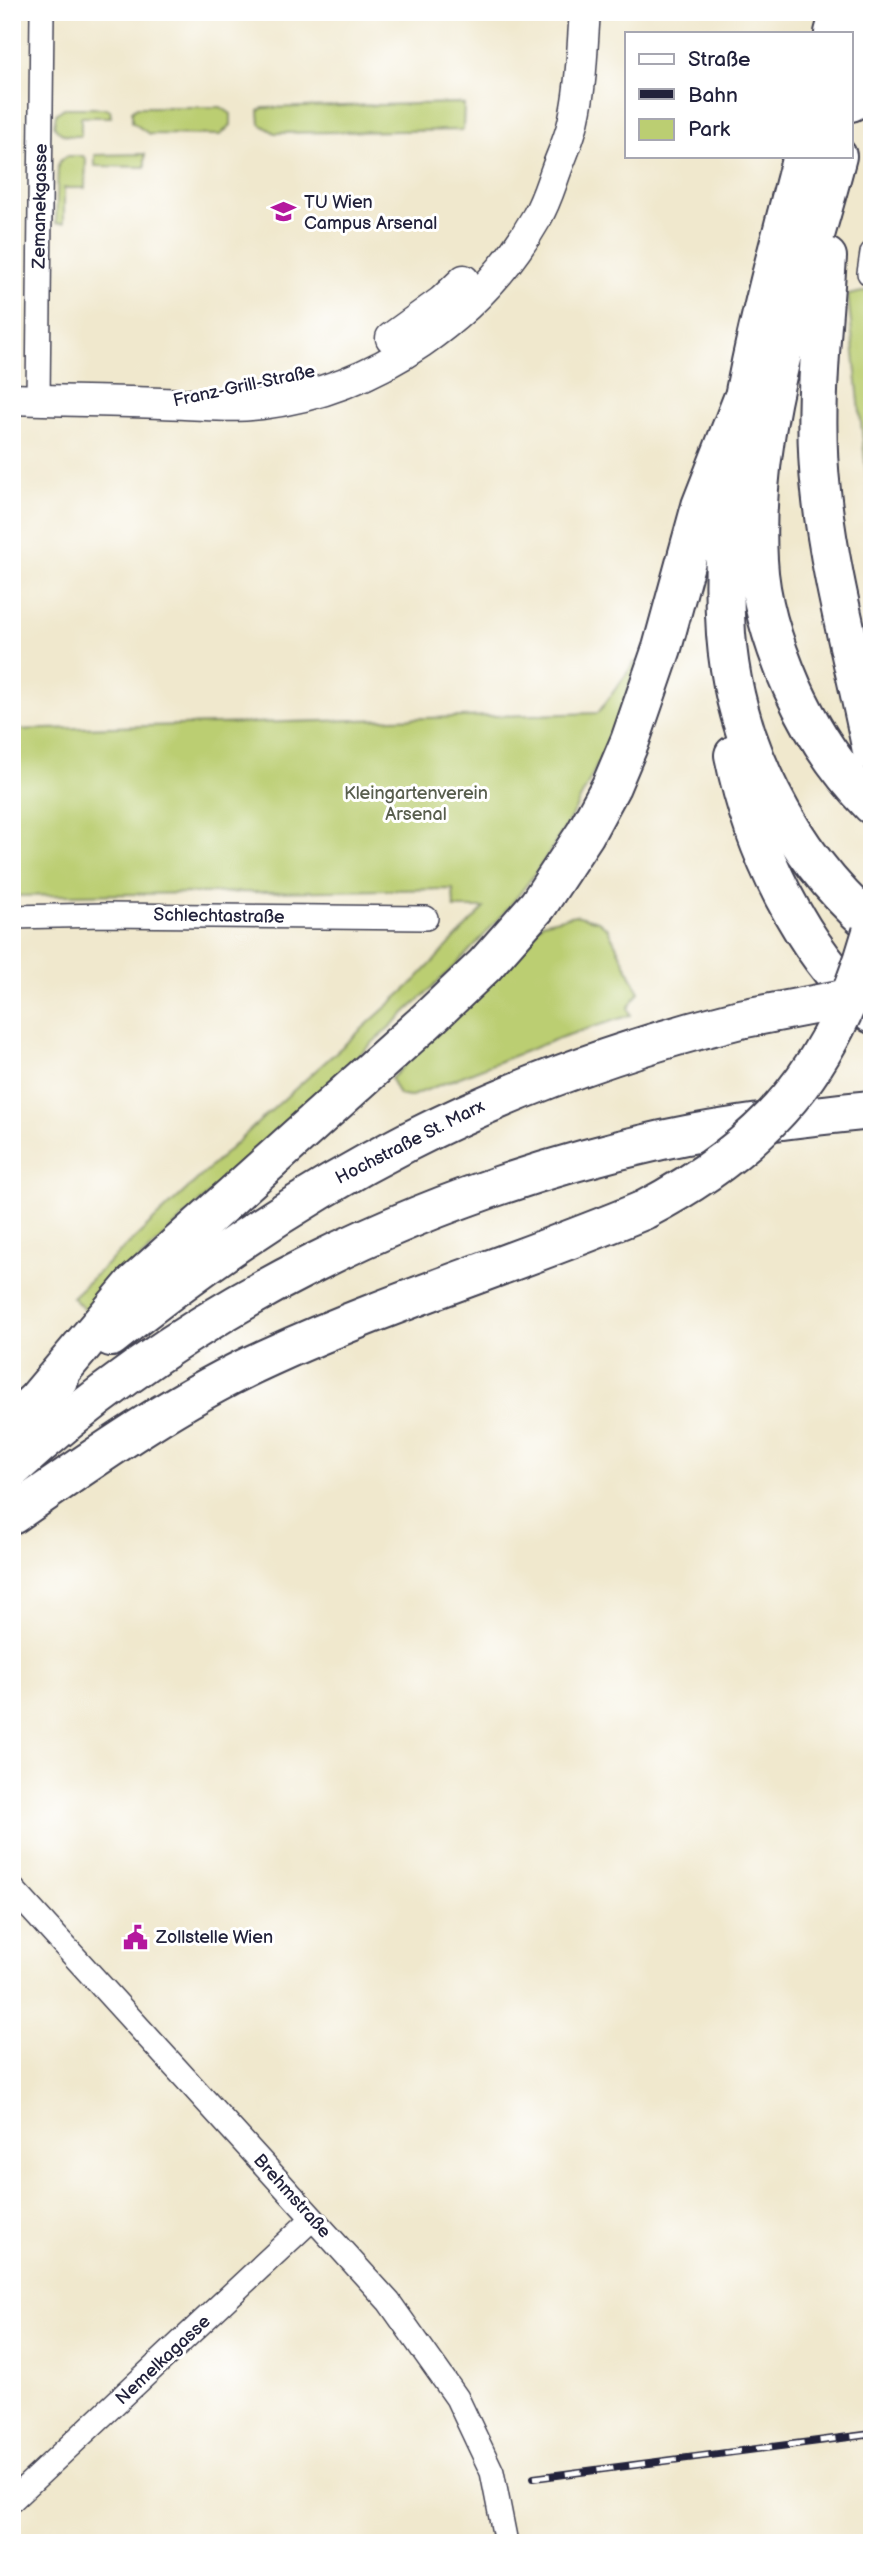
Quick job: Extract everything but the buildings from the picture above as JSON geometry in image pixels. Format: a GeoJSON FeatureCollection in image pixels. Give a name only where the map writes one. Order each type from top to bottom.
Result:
{"type":"FeatureCollection","features":[{"type":"Feature","properties":{"kind":"highway"},"geometry":{"type":"LineString","coordinates":[[834,32],[840,12]]}},
{"type":"Feature","properties":{"kind":"highway"},"geometry":{"type":"LineString","coordinates":[[852,98],[872,19]]}},
{"type":"Feature","properties":{"kind":"highway"},"geometry":{"type":"LineString","coordinates":[[26,1410],[134,1284],[425,1023],[511,938],[564,868],[611,786],[646,697],[701,506],[743,401],[823,163]]}},
{"type":"Feature","properties":{"kind":"highway"},"geometry":{"type":"LineString","coordinates":[[823,163],[817,401],[820,489],[832,564],[872,751]]}},
{"type":"Feature","properties":{"kind":"highway"},"geometry":{"type":"LineString","coordinates":[[823,163],[770,406],[760,471],[757,511],[758,563],[766,615],[782,665],[803,712],[830,756],[872,806]]}},
{"type":"Feature","properties":{"kind":"highway"},"geometry":{"type":"LineString","coordinates":[[743,401],[728,516],[726,633],[730,663],[748,735],[780,811],[822,874],[852,908],[872,925]]}},
{"type":"Feature","properties":{"kind":"highway"},"geometry":{"type":"LineString","coordinates":[[730,663],[729,727],[737,768],[762,849],[779,888],[820,955],[872,1014]]}},
{"type":"Feature","properties":{"kind":"highway"},"geometry":{"type":"LineString","coordinates":[[12,1516],[134,1433],[191,1398],[266,1358],[349,1321],[424,1292],[588,1234],[644,1210],[685,1188],[747,1142],[782,1107],[812,1070],[843,1014],[859,976],[872,932]]}},
{"type":"Feature","properties":{"kind":"highway","name":"Hochstraße St. Marx"},"geometry":{"type":"LineString","coordinates":[[26,1410],[133,1320],[250,1233],[347,1172],[444,1122],[533,1083],[644,1045],[740,1019],[872,994]]}},
{"type":"Feature","properties":{"kind":"highway"},"geometry":{"type":"LineString","coordinates":[[12,1469],[75,1414],[168,1347],[275,1283],[415,1217],[562,1165],[664,1140],[779,1120],[872,1110]]}},
{"type":"Feature","properties":{"kind":"street","name":"Zemanekgasse"},"geometry":{"type":"LineString","coordinates":[[25,399],[42,12]]}},
{"type":"Feature","properties":{"kind":"street","name":"Franz-Grill-Straße"},"geometry":{"type":"LineString","coordinates":[[164,403],[195,393],[276,383],[343,361],[406,329],[472,273],[510,224],[543,153],[558,91],[565,12]]}},
{"type":"Feature","properties":{"kind":"street","name":"Franz-Grill-Straße"},"geometry":{"type":"LineString","coordinates":[[25,399],[213,407],[277,401],[356,378],[421,343],[459,313],[487,286],[515,252],[538,215],[574,119],[585,12]]}},
{"type":"Feature","properties":{"kind":"street","name":"Schlechtastraße"},"geometry":{"type":"LineString","coordinates":[[12,917],[104,915],[426,918]]}},
{"type":"Feature","properties":{"kind":"street","name":"Brehmstraße"},"geometry":{"type":"LineString","coordinates":[[12,1888],[389,2302],[457,2398],[492,2472],[506,2543]]}},
{"type":"Feature","properties":{"kind":"street","name":"Nemelkagasse"},"geometry":{"type":"LineString","coordinates":[[12,2500],[312,2219]]}},
{"type":"Feature","properties":{"kind":"green space"},"geometry":{"type":"Polygon","coordinates":[[[464,105],[463,130],[275,133],[260,124],[259,111],[263,108],[464,105]]]}},
{"type":"Feature","properties":{"kind":"green space"},"geometry":{"type":"Polygon","coordinates":[[[137,107],[221,107],[231,114],[231,125],[220,135],[149,134],[132,122],[132,111],[137,107]]]}},
{"type":"Feature","properties":{"kind":"green space"},"geometry":{"type":"Polygon","coordinates":[[[64,108],[106,108],[110,110],[111,117],[81,117],[81,136],[69,136],[59,132],[54,125],[56,114],[64,108]]]}},
{"type":"Feature","properties":{"kind":"green space"},"geometry":{"type":"Polygon","coordinates":[[[145,154],[145,167],[95,166],[95,155],[145,154]]]}},
{"type":"Feature","properties":{"kind":"green space"},"geometry":{"type":"Polygon","coordinates":[[[67,156],[83,156],[86,159],[85,188],[64,188],[64,223],[56,223],[58,165],[67,156]]]}},
{"type":"Feature","properties":{"kind":"green space"},"geometry":{"type":"Polygon","coordinates":[[[872,290],[872,529],[848,295],[872,290]]]}},
{"type":"Feature","properties":{"kind":"green space","name":"Kleingartenverein Arsenal"},"geometry":{"type":"Polygon","coordinates":[[[635,662],[638,664],[619,715],[573,812],[545,859],[502,916],[427,993],[86,1311],[72,1297],[264,1117],[413,983],[484,908],[454,908],[453,889],[12,896],[12,730],[598,713],[635,662]]]}},
{"type":"Feature","properties":{"kind":"green space"},"geometry":{"type":"Polygon","coordinates":[[[575,915],[598,921],[608,929],[639,992],[628,1008],[631,1015],[562,1037],[409,1097],[399,1095],[391,1079],[542,923],[575,915]]]}},
{"type":"Feature","properties":{"kind":"railway"},"geometry":{"type":"LineString","coordinates":[[534,2478],[872,2434]]}},
{"type":"Feature","properties":{"kind":"place","name":"TU Wien Campus Arsenal"},"geometry":{"type":"Point","coordinates":[284,212]}},
{"type":"Feature","properties":{"kind":"place","name":"Zollstelle Wien"},"geometry":{"type":"Point","coordinates":[136,1937]}}]}
